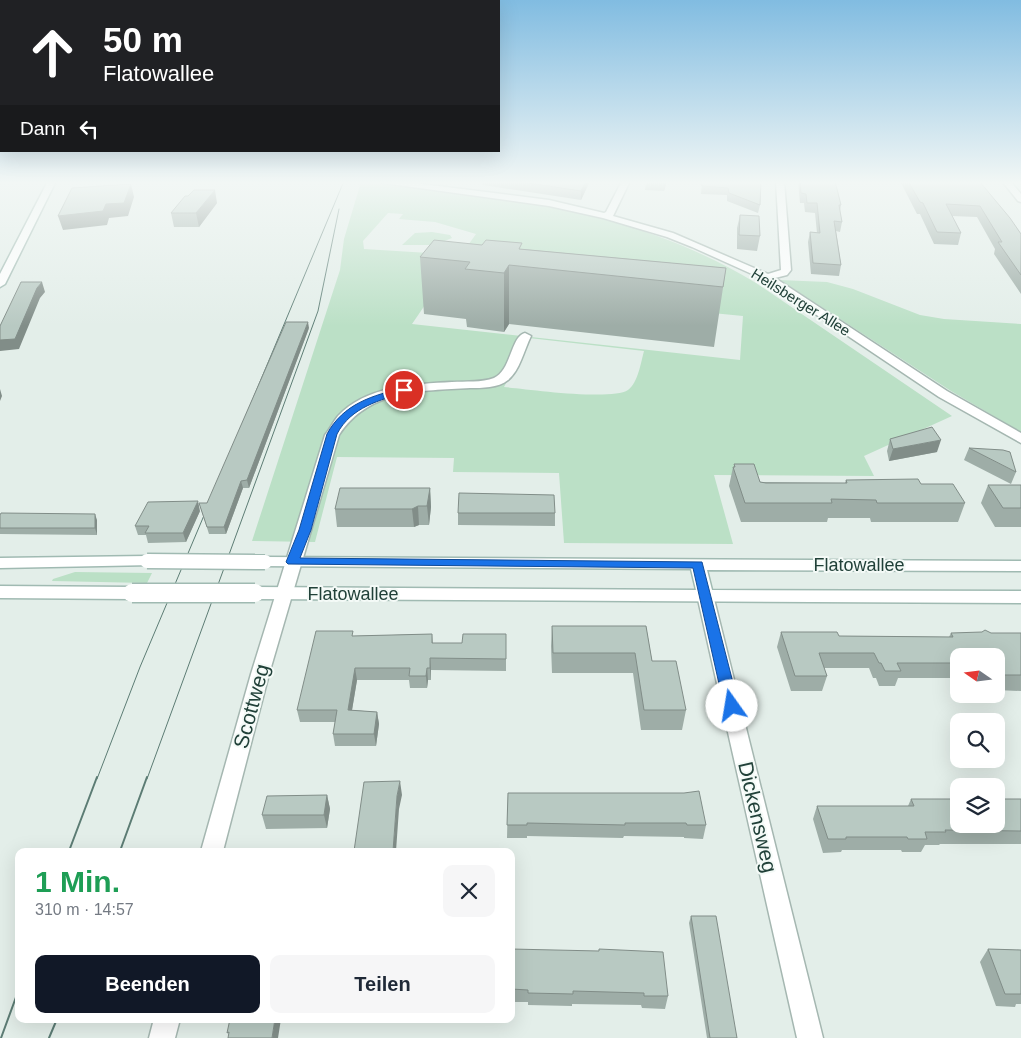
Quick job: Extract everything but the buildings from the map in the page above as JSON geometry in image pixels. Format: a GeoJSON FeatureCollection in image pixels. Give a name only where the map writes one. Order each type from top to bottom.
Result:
{"type":"FeatureCollection","features":[{"type":"Feature","properties":{"kind":"street"},"geometry":{"type":"LineString","coordinates":[[0,284],[28,229]]}},
{"type":"Feature","properties":{"kind":"street","name":"Heilsberger Allee"},"geometry":{"type":"LineString","coordinates":[[650,229],[679,238],[717,253],[767,278],[943,394],[1021,439]]}},
{"type":"Feature","properties":{"kind":"street"},"geometry":{"type":"LineString","coordinates":[[767,278],[784,273],[786,270],[783,229]]}},
{"type":"Feature","properties":{"kind":"street","name":"Scottweg"},"geometry":{"type":"LineString","coordinates":[[213,848],[283,593],[292,562],[305,530],[332,434],[346,414],[371,399],[389,393],[419,388],[480,384],[502,379],[507,374],[525,336]]}},
{"type":"Feature","properties":{"kind":"street","name":"Flatowallee"},"geometry":{"type":"LineString","coordinates":[[0,563],[147,561],[1021,566]]}},
{"type":"Feature","properties":{"kind":"street"},"geometry":{"type":"LineString","coordinates":[[698,564],[705,595]]}},
{"type":"Feature","properties":{"kind":"street","name":"Flatowallee"},"geometry":{"type":"LineString","coordinates":[[0,592],[1021,597]]}},
{"type":"Feature","properties":{"kind":"street","name":"Dickensweg"},"geometry":{"type":"LineString","coordinates":[[705,595],[810,1038]]}},
{"type":"Feature","properties":{"kind":"street"},"geometry":{"type":"LineString","coordinates":[[162,1038],[166,1023]]}},
{"type":"Feature","properties":{"kind":"green space"},"geometry":{"type":"Polygon","coordinates":[[[347,229],[373,229],[363,241],[364,249],[461,255],[476,234],[460,229],[636,229],[709,258],[756,283],[952,416],[864,456],[874,476],[714,475],[733,544],[564,543],[559,473],[453,472],[454,458],[337,457],[315,542],[252,541],[340,270],[347,229]],[[438,286],[412,324],[740,360],[743,316],[438,286]],[[529,338],[504,387],[587,394],[619,393],[628,390],[634,382],[639,372],[644,351],[529,338]]]}},
{"type":"Feature","properties":{"kind":"green space"},"geometry":{"type":"Polygon","coordinates":[[[432,232],[450,235],[452,238],[442,242],[435,248],[429,245],[402,245],[415,233],[432,232]]]}},
{"type":"Feature","properties":{"kind":"green space"},"geometry":{"type":"Polygon","coordinates":[[[780,280],[827,282],[853,289],[920,315],[944,319],[1021,324],[1021,432],[951,391],[780,280]]]}},
{"type":"Feature","properties":{"kind":"green space"},"geometry":{"type":"Polygon","coordinates":[[[75,572],[152,573],[147,583],[52,581],[75,572]]]}},
{"type":"Feature","properties":{"kind":"tram line"},"geometry":{"type":"LineString","coordinates":[[239,432],[324,229]]}},
{"type":"Feature","properties":{"kind":"tram line"},"geometry":{"type":"LineString","coordinates":[[147,779],[318,311],[335,229]]}},
{"type":"Feature","properties":{"kind":"tram line"},"geometry":{"type":"LineString","coordinates":[[97,779],[140,667],[208,506]]}},
{"type":"Feature","properties":{"kind":"tram line"},"geometry":{"type":"LineString","coordinates":[[70,848],[97,777]]}},
{"type":"Feature","properties":{"kind":"tram line"},"geometry":{"type":"LineString","coordinates":[[121,848],[147,777]]}},
{"type":"Feature","properties":{"kind":"tram line"},"geometry":{"type":"LineString","coordinates":[[1,1038],[15,1000]]}},
{"type":"Feature","properties":{"kind":"tram line"},"geometry":{"type":"LineString","coordinates":[[49,1038],[55,1023]]}},
{"type":"Feature","properties":{"kind":"route"},"geometry":{"type":"LineString","coordinates":[[404,390],[371,399],[346,414],[336,426],[332,434],[305,530],[292,562],[698,564],[732,706]]}}]}
